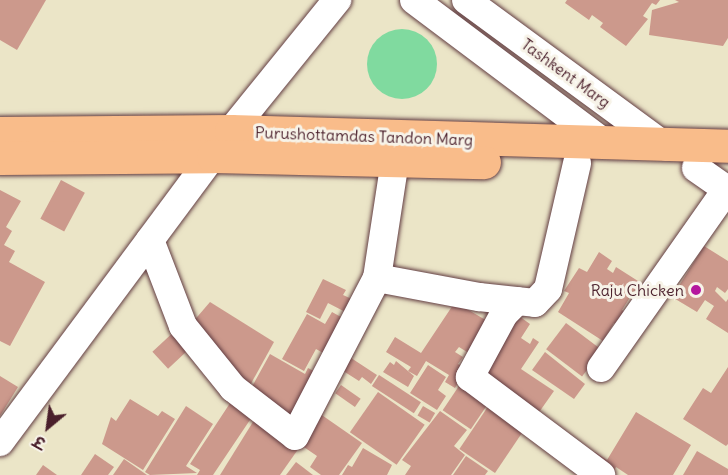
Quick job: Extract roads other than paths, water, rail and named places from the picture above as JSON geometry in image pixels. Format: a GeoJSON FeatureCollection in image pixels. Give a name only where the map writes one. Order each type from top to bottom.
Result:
{"type":"FeatureCollection","features":[{"type":"Feature","properties":{"kind":"main road","name":"Purushottamdas Tandon Marg"},"geometry":{"type":"LineString","coordinates":[[0,133],[222,143],[728,146]]}},
{"type":"Feature","properties":{"kind":"main road"},"geometry":{"type":"LineString","coordinates":[[0,158],[222,143],[395,161],[696,168],[728,182]]}},
{"type":"Feature","properties":{"kind":"street"},"geometry":{"type":"LineString","coordinates":[[0,442],[222,143],[338,0]]}},
{"type":"Feature","properties":{"kind":"street","name":"Tashkent Marg"},"geometry":{"type":"LineString","coordinates":[[414,0],[607,145]]}},
{"type":"Feature","properties":{"kind":"street","name":"Tashkent Marg"},"geometry":{"type":"LineString","coordinates":[[466,0],[666,147]]}},
{"type":"Feature","properties":{"kind":"street"},"geometry":{"type":"LineString","coordinates":[[150,240],[183,326],[233,388],[295,436],[377,278],[395,161]]}},
{"type":"Feature","properties":{"kind":"street"},"geometry":{"type":"LineString","coordinates":[[377,278],[535,303],[548,289],[577,164]]}},
{"type":"Feature","properties":{"kind":"street"},"geometry":{"type":"LineString","coordinates":[[601,368],[728,182]]}},
{"type":"Feature","properties":{"kind":"street"},"geometry":{"type":"LineString","coordinates":[[517,301],[504,314],[470,377],[601,475]]}},
{"type":"Feature","properties":{"kind":"place","name":"Raju Chicken"},"geometry":{"type":"Point","coordinates":[696,290]}}]}
